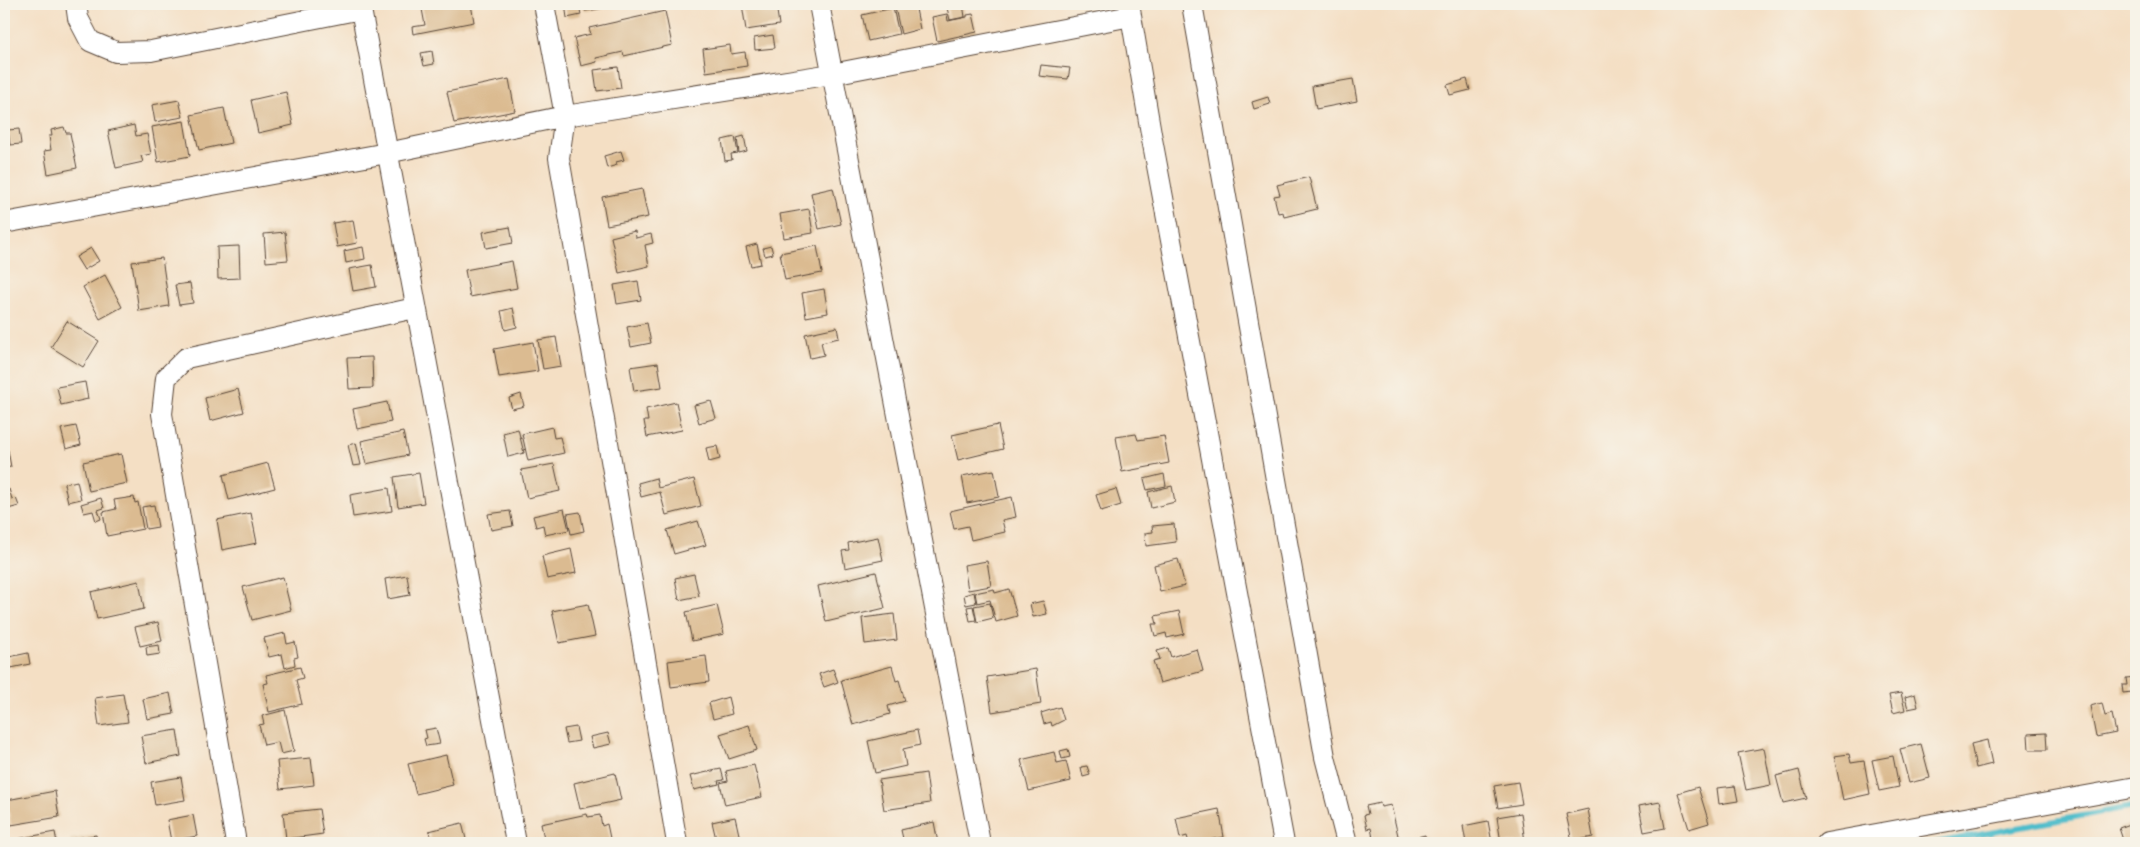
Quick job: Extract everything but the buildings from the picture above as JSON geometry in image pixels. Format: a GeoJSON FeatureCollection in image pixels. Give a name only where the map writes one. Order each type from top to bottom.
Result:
{"type":"FeatureCollection","features":[{"type":"Feature","properties":{"kind":"street"},"geometry":{"type":"LineString","coordinates":[[76,4],[78,18],[90,41],[116,52],[151,51],[360,7],[516,843]]}},
{"type":"Feature","properties":{"kind":"street"},"geometry":{"type":"LineString","coordinates":[[544,4],[565,116],[559,158],[677,843]]}},
{"type":"Feature","properties":{"kind":"street"},"geometry":{"type":"LineString","coordinates":[[819,4],[980,843]]}},
{"type":"Feature","properties":{"kind":"street"},"geometry":{"type":"LineString","coordinates":[[1192,4],[1325,757],[1347,843]]}},
{"type":"Feature","properties":{"kind":"street"},"geometry":{"type":"LineString","coordinates":[[4,223],[387,153],[565,116],[832,74],[1130,10],[1284,843]]}},
{"type":"Feature","properties":{"kind":"street"},"geometry":{"type":"LineString","coordinates":[[236,843],[162,414],[166,378],[186,358],[415,308]]}},
{"type":"Feature","properties":{"kind":"street"},"geometry":{"type":"LineString","coordinates":[[1827,843],[2136,787]]}},
{"type":"Feature","properties":{"kind":"waterway"},"geometry":{"type":"LineString","coordinates":[[1934,843],[2136,806]]}}]}
